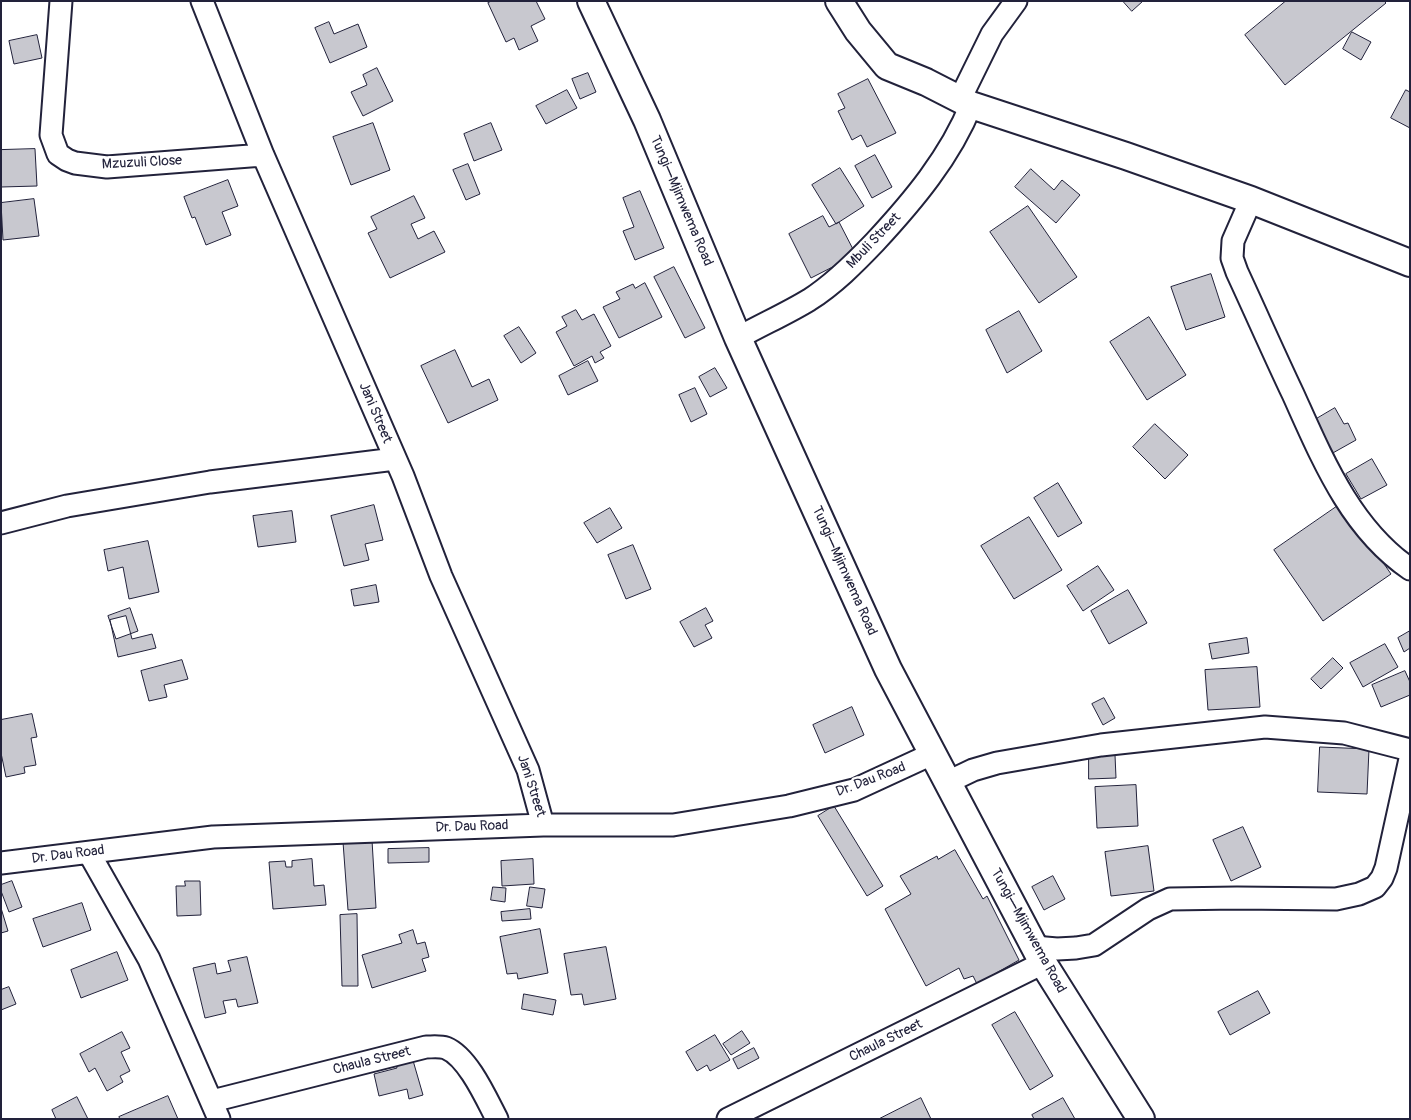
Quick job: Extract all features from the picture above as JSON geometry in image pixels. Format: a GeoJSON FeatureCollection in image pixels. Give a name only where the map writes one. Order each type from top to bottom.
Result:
{"type":"FeatureCollection","features":[{"type":"Feature","properties":{"kind":"street","name":"Mzuzuli Close"},"geometry":{"type":"LineString","coordinates":[[61,1],[51,135],[58,154],[75,163],[108,167],[263,155]]}},
{"type":"Feature","properties":{"kind":"street","name":"Jani Street"},"geometry":{"type":"LineString","coordinates":[[202,1],[263,155],[395,459],[441,576],[528,770],[543,825]]}},
{"type":"Feature","properties":{"kind":"street","name":"Tungi—Mjimwema Road"},"geometry":{"type":"LineString","coordinates":[[591,1],[647,120],[738,338],[888,669],[1039,954],[1141,1119]]}},
{"type":"Feature","properties":{"kind":"street"},"geometry":{"type":"LineString","coordinates":[[839,1],[858,32],[887,66],[926,82],[966,102],[1251,200],[1408,258]]}},
{"type":"Feature","properties":{"kind":"street","name":"Mbuli Street"},"geometry":{"type":"LineString","coordinates":[[738,338],[810,299],[849,269],[900,214],[935,171],[962,127],[966,102],[992,34],[1016,1]]}},
{"type":"Feature","properties":{"kind":"street"},"geometry":{"type":"LineString","coordinates":[[1251,200],[1233,241],[1232,258],[1238,272],[1322,458],[1352,510],[1374,540],[1394,559],[1410,569]]}},
{"type":"Feature","properties":{"kind":"street"},"geometry":{"type":"LineString","coordinates":[[1,523],[68,506],[210,482],[395,459]]}},
{"type":"Feature","properties":{"kind":"street"},"geometry":{"type":"LineString","coordinates":[[948,782],[973,770],[997,763],[1101,745],[1265,727],[1344,733],[1410,750]]}},
{"type":"Feature","properties":{"kind":"street","name":"Dr. Dau Road"},"geometry":{"type":"LineString","coordinates":[[1,863],[212,837],[543,825],[673,825],[789,806],[854,790],[932,754]]}},
{"type":"Feature","properties":{"kind":"street"},"geometry":{"type":"LineString","coordinates":[[1039,954],[1057,949],[1076,948],[1094,944],[1148,909],[1170,900],[1237,898],[1336,899],[1359,894],[1375,887],[1382,878],[1386,868],[1410,759]]}},
{"type":"Feature","properties":{"kind":"street"},"geometry":{"type":"LineString","coordinates":[[89,852],[149,960],[215,1110]]}},
{"type":"Feature","properties":{"kind":"street","name":"Chaula Street"},"geometry":{"type":"LineString","coordinates":[[728,1119],[1039,954]]}},
{"type":"Feature","properties":{"kind":"street","name":"Chaula Street"},"geometry":{"type":"LineString","coordinates":[[215,1110],[426,1047],[445,1047],[460,1058],[482,1091],[497,1119]]}},
{"type":"Feature","properties":{"kind":"building"},"geometry":{"type":"Polygon","coordinates":[[[492,1],[536,1],[545,19],[531,26],[538,41],[519,50],[514,38],[506,42],[488,3],[492,1]]]}},
{"type":"Feature","properties":{"kind":"building"},"geometry":{"type":"Polygon","coordinates":[[[1123,1],[1143,1],[1132,11],[1123,1]]]}},
{"type":"Feature","properties":{"kind":"building"},"geometry":{"type":"Polygon","coordinates":[[[1286,1],[1384,1],[1386,3],[1285,85],[1245,35],[1286,1]]]}},
{"type":"Feature","properties":{"kind":"building"},"geometry":{"type":"Polygon","coordinates":[[[329,22],[334,34],[358,24],[367,47],[330,63],[315,28],[329,22]]]}},
{"type":"Feature","properties":{"kind":"building"},"geometry":{"type":"Polygon","coordinates":[[[1352,32],[1371,42],[1361,60],[1343,49],[1352,32]]]}},
{"type":"Feature","properties":{"kind":"building"},"geometry":{"type":"Polygon","coordinates":[[[37,35],[42,58],[14,64],[9,41],[37,35]]]}},
{"type":"Feature","properties":{"kind":"building"},"geometry":{"type":"Polygon","coordinates":[[[377,68],[393,101],[363,116],[351,92],[367,85],[363,75],[377,68]]]}},
{"type":"Feature","properties":{"kind":"building"},"geometry":{"type":"Polygon","coordinates":[[[588,73],[596,92],[580,99],[572,79],[588,73]]]}},
{"type":"Feature","properties":{"kind":"building"},"geometry":{"type":"Polygon","coordinates":[[[868,79],[896,133],[867,147],[861,135],[852,140],[838,111],[845,108],[838,94],[868,79]]]}},
{"type":"Feature","properties":{"kind":"building"},"geometry":{"type":"Polygon","coordinates":[[[567,90],[577,108],[546,124],[536,106],[567,90]]]}},
{"type":"Feature","properties":{"kind":"building"},"geometry":{"type":"Polygon","coordinates":[[[1406,90],[1410,92],[1410,128],[1391,118],[1406,90]]]}},
{"type":"Feature","properties":{"kind":"building"},"geometry":{"type":"Polygon","coordinates":[[[373,123],[390,170],[351,185],[333,137],[373,123]]]}},
{"type":"Feature","properties":{"kind":"building"},"geometry":{"type":"Polygon","coordinates":[[[491,123],[502,150],[474,161],[464,134],[491,123]]]}},
{"type":"Feature","properties":{"kind":"building"},"geometry":{"type":"Polygon","coordinates":[[[35,149],[37,186],[1,187],[1,150],[35,149]]]}},
{"type":"Feature","properties":{"kind":"building"},"geometry":{"type":"Polygon","coordinates":[[[875,155],[892,187],[872,198],[855,166],[875,155]]]}},
{"type":"Feature","properties":{"kind":"building"},"geometry":{"type":"Polygon","coordinates":[[[468,164],[480,194],[466,200],[453,170],[468,164]]]}},
{"type":"Feature","properties":{"kind":"building"},"geometry":{"type":"Polygon","coordinates":[[[840,168],[864,206],[836,224],[812,185],[840,168]]]}},
{"type":"Feature","properties":{"kind":"building"},"geometry":{"type":"Polygon","coordinates":[[[1031,169],[1054,190],[1062,180],[1080,195],[1056,223],[1015,187],[1031,169]]]}},
{"type":"Feature","properties":{"kind":"building"},"geometry":{"type":"Polygon","coordinates":[[[228,180],[238,206],[222,212],[231,235],[206,245],[195,217],[192,218],[184,197],[228,180]]]}},
{"type":"Feature","properties":{"kind":"building"},"geometry":{"type":"Polygon","coordinates":[[[640,191],[664,248],[635,260],[623,231],[634,227],[623,198],[640,191]]]}},
{"type":"Feature","properties":{"kind":"building"},"geometry":{"type":"Polygon","coordinates":[[[414,196],[425,218],[411,224],[418,239],[434,231],[445,252],[390,278],[368,233],[377,229],[371,217],[414,196]]]}},
{"type":"Feature","properties":{"kind":"building"},"geometry":{"type":"Polygon","coordinates":[[[34,199],[39,236],[3,240],[1,203],[34,199]]]}},
{"type":"Feature","properties":{"kind":"building"},"geometry":{"type":"Polygon","coordinates":[[[1028,206],[1077,277],[1039,303],[990,232],[1028,206]]]}},
{"type":"Feature","properties":{"kind":"building"},"geometry":{"type":"Polygon","coordinates":[[[823,216],[829,227],[839,222],[856,255],[811,278],[789,234],[823,216]]]}},
{"type":"Feature","properties":{"kind":"building"},"geometry":{"type":"Polygon","coordinates":[[[674,267],[705,328],[685,338],[654,277],[674,267]]]}},
{"type":"Feature","properties":{"kind":"building"},"geometry":{"type":"Polygon","coordinates":[[[1211,274],[1225,317],[1186,330],[1171,287],[1211,274]]]}},
{"type":"Feature","properties":{"kind":"building"},"geometry":{"type":"Polygon","coordinates":[[[645,283],[662,317],[619,338],[603,307],[620,299],[616,292],[633,284],[635,288],[645,283]]]}},
{"type":"Feature","properties":{"kind":"building"},"geometry":{"type":"Polygon","coordinates":[[[576,310],[582,320],[594,314],[611,346],[600,352],[604,358],[595,363],[592,356],[574,366],[556,332],[567,326],[562,317],[576,310]]]}},
{"type":"Feature","properties":{"kind":"building"},"geometry":{"type":"Polygon","coordinates":[[[1019,311],[1042,351],[1007,373],[986,330],[1019,311]]]}},
{"type":"Feature","properties":{"kind":"building"},"geometry":{"type":"Polygon","coordinates":[[[1149,317],[1186,375],[1147,400],[1110,342],[1149,317]]]}},
{"type":"Feature","properties":{"kind":"building"},"geometry":{"type":"Polygon","coordinates":[[[519,327],[536,353],[521,363],[504,336],[519,327]]]}},
{"type":"Feature","properties":{"kind":"building"},"geometry":{"type":"Polygon","coordinates":[[[455,350],[472,387],[489,379],[498,400],[448,423],[421,366],[455,350]]]}},
{"type":"Feature","properties":{"kind":"building"},"geometry":{"type":"Polygon","coordinates":[[[588,361],[598,381],[568,395],[559,376],[588,361]]]}},
{"type":"Feature","properties":{"kind":"building"},"geometry":{"type":"Polygon","coordinates":[[[715,368],[727,388],[710,397],[699,377],[715,368]]]}},
{"type":"Feature","properties":{"kind":"building"},"geometry":{"type":"Polygon","coordinates":[[[695,388],[707,414],[691,422],[679,395],[695,388]]]}},
{"type":"Feature","properties":{"kind":"building"},"geometry":{"type":"Polygon","coordinates":[[[1335,408],[1344,424],[1348,423],[1356,440],[1331,454],[1313,421],[1335,408]]]}},
{"type":"Feature","properties":{"kind":"building"},"geometry":{"type":"Polygon","coordinates":[[[1155,424],[1188,455],[1165,479],[1133,447],[1155,424]]]}},
{"type":"Feature","properties":{"kind":"building"},"geometry":{"type":"Polygon","coordinates":[[[1372,459],[1387,485],[1361,499],[1346,474],[1372,459]]]}},
{"type":"Feature","properties":{"kind":"building"},"geometry":{"type":"Polygon","coordinates":[[[1058,483],[1082,523],[1058,537],[1034,498],[1058,483]]]}},
{"type":"Feature","properties":{"kind":"building"},"geometry":{"type":"Polygon","coordinates":[[[1342,503],[1391,574],[1323,621],[1274,550],[1342,503]]]}},
{"type":"Feature","properties":{"kind":"building"},"geometry":{"type":"Polygon","coordinates":[[[374,505],[383,540],[365,544],[369,560],[344,566],[331,516],[374,505]]]}},
{"type":"Feature","properties":{"kind":"building"},"geometry":{"type":"Polygon","coordinates":[[[610,508],[622,528],[597,543],[584,523],[610,508]]]}},
{"type":"Feature","properties":{"kind":"building"},"geometry":{"type":"Polygon","coordinates":[[[292,511],[296,542],[258,547],[253,516],[292,511]]]}},
{"type":"Feature","properties":{"kind":"building"},"geometry":{"type":"Polygon","coordinates":[[[1029,517],[1062,570],[1014,599],[981,546],[1029,517]]]}},
{"type":"Feature","properties":{"kind":"building"},"geometry":{"type":"Polygon","coordinates":[[[148,541],[159,592],[129,599],[123,567],[108,571],[104,550],[148,541]]]}},
{"type":"Feature","properties":{"kind":"building"},"geometry":{"type":"Polygon","coordinates":[[[633,545],[651,589],[626,599],[608,555],[633,545]]]}},
{"type":"Feature","properties":{"kind":"building"},"geometry":{"type":"Polygon","coordinates":[[[1098,566],[1114,590],[1083,611],[1067,586],[1098,566]]]}},
{"type":"Feature","properties":{"kind":"building"},"geometry":{"type":"Polygon","coordinates":[[[376,585],[379,602],[354,606],[351,590],[376,585]]]}},
{"type":"Feature","properties":{"kind":"building"},"geometry":{"type":"Polygon","coordinates":[[[1128,590],[1147,623],[1109,644],[1091,611],[1128,590]]]}},
{"type":"Feature","properties":{"kind":"building"},"geometry":{"type":"Polygon","coordinates":[[[130,608],[138,631],[116,639],[108,616],[130,608]]]}},
{"type":"Feature","properties":{"kind":"building"},"geometry":{"type":"Polygon","coordinates":[[[706,608],[713,621],[705,625],[712,638],[694,647],[680,622],[706,608]]]}},
{"type":"Feature","properties":{"kind":"building"},"geometry":{"type":"Polygon","coordinates":[[[126,616],[132,639],[152,634],[156,648],[118,657],[110,620],[126,616]]]}},
{"type":"Feature","properties":{"kind":"building"},"geometry":{"type":"Polygon","coordinates":[[[1410,631],[1410,648],[1404,652],[1398,638],[1410,631]]]}},
{"type":"Feature","properties":{"kind":"building"},"geometry":{"type":"Polygon","coordinates":[[[1247,638],[1249,653],[1212,659],[1209,644],[1247,638]]]}},
{"type":"Feature","properties":{"kind":"building"},"geometry":{"type":"Polygon","coordinates":[[[1385,644],[1398,667],[1363,687],[1350,663],[1385,644]]]}},
{"type":"Feature","properties":{"kind":"building"},"geometry":{"type":"Polygon","coordinates":[[[1333,658],[1343,668],[1321,689],[1311,679],[1333,658]]]}},
{"type":"Feature","properties":{"kind":"building"},"geometry":{"type":"Polygon","coordinates":[[[182,660],[188,679],[164,685],[167,697],[149,701],[141,671],[182,660]]]}},
{"type":"Feature","properties":{"kind":"building"},"geometry":{"type":"Polygon","coordinates":[[[1257,667],[1260,707],[1208,710],[1205,670],[1257,667]]]}},
{"type":"Feature","properties":{"kind":"building"},"geometry":{"type":"Polygon","coordinates":[[[1405,671],[1410,682],[1410,695],[1381,707],[1372,685],[1405,671]]]}},
{"type":"Feature","properties":{"kind":"building"},"geometry":{"type":"Polygon","coordinates":[[[1104,698],[1115,718],[1103,725],[1092,704],[1104,698]]]}},
{"type":"Feature","properties":{"kind":"building"},"geometry":{"type":"Polygon","coordinates":[[[852,707],[864,735],[825,753],[813,725],[852,707]]]}},
{"type":"Feature","properties":{"kind":"building"},"geometry":{"type":"Polygon","coordinates":[[[32,714],[37,737],[31,738],[36,765],[24,767],[25,773],[6,777],[1,753],[1,720],[32,714]]]}},
{"type":"Feature","properties":{"kind":"building"},"geometry":{"type":"Polygon","coordinates":[[[1320,747],[1369,749],[1367,794],[1318,792],[1320,747]]]}},
{"type":"Feature","properties":{"kind":"building"},"geometry":{"type":"Polygon","coordinates":[[[1089,755],[1115,755],[1116,778],[1089,779],[1089,755]]]}},
{"type":"Feature","properties":{"kind":"building"},"geometry":{"type":"Polygon","coordinates":[[[1136,785],[1138,826],[1097,828],[1095,787],[1136,785]]]}},
{"type":"Feature","properties":{"kind":"building"},"geometry":{"type":"Polygon","coordinates":[[[834,806],[883,886],[867,896],[818,816],[834,806]]]}},
{"type":"Feature","properties":{"kind":"building"},"geometry":{"type":"Polygon","coordinates":[[[1243,827],[1261,867],[1231,881],[1213,840],[1243,827]]]}},
{"type":"Feature","properties":{"kind":"building"},"geometry":{"type":"Polygon","coordinates":[[[372,840],[376,908],[348,910],[343,842],[372,840]]]}},
{"type":"Feature","properties":{"kind":"building"},"geometry":{"type":"Polygon","coordinates":[[[1148,846],[1154,891],[1111,896],[1105,852],[1148,846]]]}},
{"type":"Feature","properties":{"kind":"building"},"geometry":{"type":"Polygon","coordinates":[[[429,848],[429,862],[388,863],[388,849],[429,848]]]}},
{"type":"Feature","properties":{"kind":"building"},"geometry":{"type":"Polygon","coordinates":[[[955,850],[983,899],[987,896],[1019,960],[977,984],[973,976],[964,979],[959,968],[926,986],[885,909],[911,894],[900,876],[937,856],[938,859],[955,850]]]}},
{"type":"Feature","properties":{"kind":"building"},"geometry":{"type":"Polygon","coordinates":[[[312,859],[314,886],[324,885],[326,905],[273,909],[269,862],[285,861],[286,867],[292,867],[292,861],[312,859]]]}},
{"type":"Feature","properties":{"kind":"building"},"geometry":{"type":"Polygon","coordinates":[[[533,859],[534,884],[502,886],[501,861],[533,859]]]}},
{"type":"Feature","properties":{"kind":"building"},"geometry":{"type":"Polygon","coordinates":[[[1053,876],[1065,899],[1044,910],[1032,887],[1053,876]]]}},
{"type":"Feature","properties":{"kind":"building"},"geometry":{"type":"Polygon","coordinates":[[[12,881],[22,907],[9,912],[1,891],[1,885],[12,881]]]}},
{"type":"Feature","properties":{"kind":"building"},"geometry":{"type":"Polygon","coordinates":[[[185,881],[200,881],[201,915],[177,916],[176,886],[185,886],[185,881]]]}},
{"type":"Feature","properties":{"kind":"building"},"geometry":{"type":"Polygon","coordinates":[[[493,887],[506,888],[505,902],[491,900],[493,887]]]}},
{"type":"Feature","properties":{"kind":"building"},"geometry":{"type":"Polygon","coordinates":[[[530,887],[545,889],[542,908],[527,906],[530,887]]]}},
{"type":"Feature","properties":{"kind":"building"},"geometry":{"type":"Polygon","coordinates":[[[82,903],[91,930],[43,947],[33,919],[82,903]]]}},
{"type":"Feature","properties":{"kind":"building"},"geometry":{"type":"Polygon","coordinates":[[[1,908],[8,931],[1,933],[1,908]]]}},
{"type":"Feature","properties":{"kind":"building"},"geometry":{"type":"Polygon","coordinates":[[[530,909],[531,919],[502,921],[501,912],[530,909]]]}},
{"type":"Feature","properties":{"kind":"building"},"geometry":{"type":"Polygon","coordinates":[[[357,914],[358,986],[342,986],[340,915],[357,914]]]}},
{"type":"Feature","properties":{"kind":"building"},"geometry":{"type":"Polygon","coordinates":[[[540,929],[548,973],[518,979],[517,973],[507,974],[500,937],[540,929]]]}},
{"type":"Feature","properties":{"kind":"building"},"geometry":{"type":"Polygon","coordinates":[[[413,930],[417,944],[425,942],[429,957],[422,959],[426,971],[372,988],[362,955],[402,943],[399,935],[413,930]]]}},
{"type":"Feature","properties":{"kind":"building"},"geometry":{"type":"Polygon","coordinates":[[[606,947],[616,999],[584,1005],[582,994],[571,995],[564,954],[606,947]]]}},
{"type":"Feature","properties":{"kind":"building"},"geometry":{"type":"Polygon","coordinates":[[[117,952],[128,980],[81,998],[71,970],[117,952]]]}},
{"type":"Feature","properties":{"kind":"building"},"geometry":{"type":"Polygon","coordinates":[[[247,957],[258,1003],[238,1007],[236,999],[223,1001],[226,1013],[205,1018],[193,968],[215,963],[217,974],[231,971],[228,961],[247,957]]]}},
{"type":"Feature","properties":{"kind":"building"},"geometry":{"type":"Polygon","coordinates":[[[9,987],[16,1004],[1,1010],[1,990],[9,987]]]}},
{"type":"Feature","properties":{"kind":"building"},"geometry":{"type":"Polygon","coordinates":[[[1258,991],[1270,1013],[1230,1035],[1218,1012],[1258,991]]]}},
{"type":"Feature","properties":{"kind":"building"},"geometry":{"type":"Polygon","coordinates":[[[524,994],[556,1000],[553,1015],[522,1009],[524,994]]]}},
{"type":"Feature","properties":{"kind":"building"},"geometry":{"type":"Polygon","coordinates":[[[1015,1012],[1053,1076],[1030,1090],[992,1025],[1015,1012]]]}},
{"type":"Feature","properties":{"kind":"building"},"geometry":{"type":"Polygon","coordinates":[[[742,1031],[750,1043],[731,1055],[723,1044],[742,1031]]]}},
{"type":"Feature","properties":{"kind":"building"},"geometry":{"type":"Polygon","coordinates":[[[122,1032],[130,1048],[121,1052],[130,1071],[120,1076],[123,1082],[107,1091],[95,1068],[89,1072],[80,1054],[122,1032]]]}},
{"type":"Feature","properties":{"kind":"building"},"geometry":{"type":"Polygon","coordinates":[[[715,1035],[730,1060],[710,1071],[707,1065],[697,1071],[686,1052],[715,1035]]]}},
{"type":"Feature","properties":{"kind":"building"},"geometry":{"type":"Polygon","coordinates":[[[754,1048],[759,1058],[738,1069],[733,1059],[754,1048]]]}},
{"type":"Feature","properties":{"kind":"building"},"geometry":{"type":"Polygon","coordinates":[[[412,1057],[423,1095],[409,1099],[407,1089],[379,1096],[374,1074],[397,1068],[395,1061],[412,1057]]]}},
{"type":"Feature","properties":{"kind":"building"},"geometry":{"type":"Polygon","coordinates":[[[168,1096],[178,1119],[120,1119],[119,1117],[168,1096]]]}},
{"type":"Feature","properties":{"kind":"building"},"geometry":{"type":"Polygon","coordinates":[[[77,1097],[88,1119],[56,1119],[52,1110],[77,1097]]]}},
{"type":"Feature","properties":{"kind":"building"},"geometry":{"type":"Polygon","coordinates":[[[921,1098],[931,1119],[879,1119],[921,1098]]]}},
{"type":"Feature","properties":{"kind":"building"},"geometry":{"type":"Polygon","coordinates":[[[1063,1098],[1075,1119],[1034,1119],[1032,1115],[1063,1098]]]}}]}
